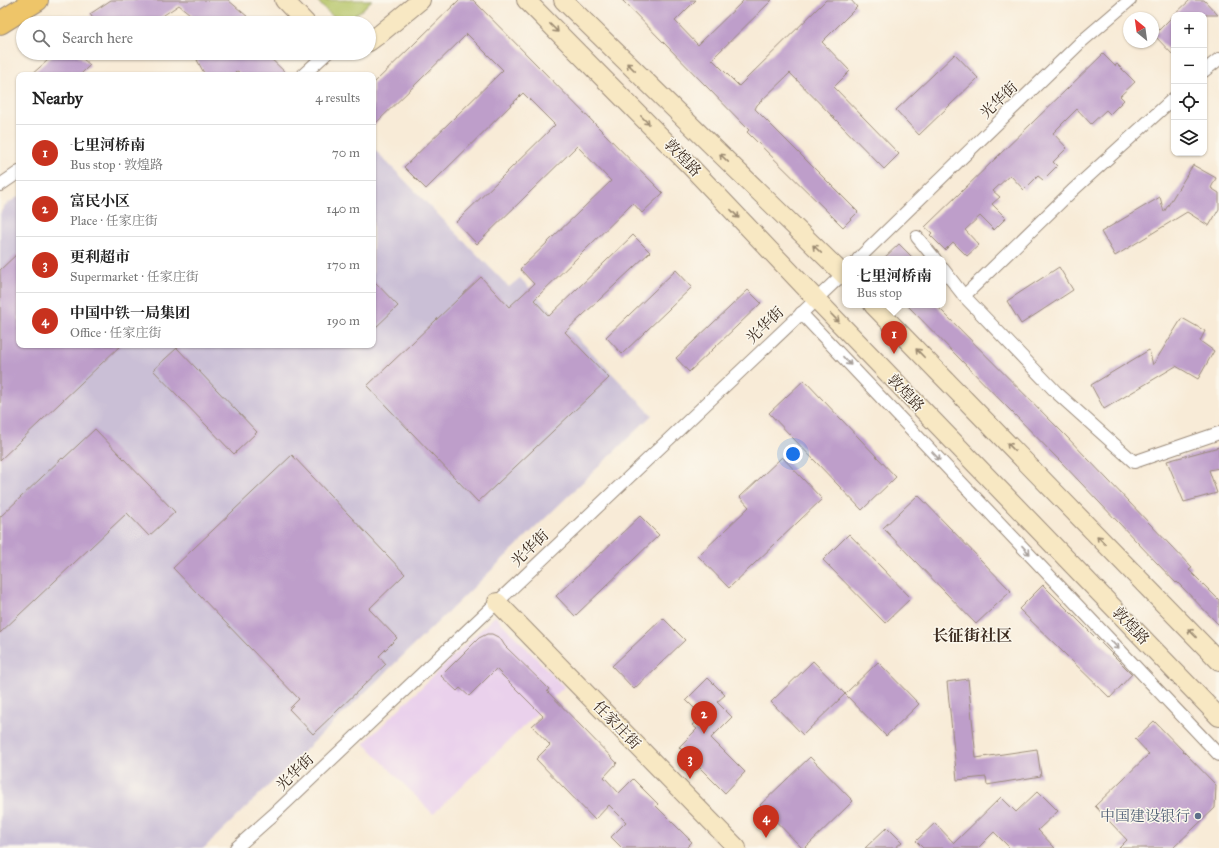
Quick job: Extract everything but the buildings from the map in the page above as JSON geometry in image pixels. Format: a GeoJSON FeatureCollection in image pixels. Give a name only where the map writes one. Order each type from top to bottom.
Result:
{"type":"FeatureCollection","features":[{"type":"Feature","properties":{"kind":"highway"},"geometry":{"type":"LineString","coordinates":[[0,23],[37,0]]}},
{"type":"Feature","properties":{"kind":"main road"},"geometry":{"type":"LineString","coordinates":[[284,0],[299,16]]}},
{"type":"Feature","properties":{"kind":"main road","name":"敦煌路"},"geometry":{"type":"LineString","coordinates":[[526,0],[690,166],[816,299],[1219,717]]}},
{"type":"Feature","properties":{"kind":"main road","name":"敦煌路"},"geometry":{"type":"LineString","coordinates":[[563,0],[842,272]]}},
{"type":"Feature","properties":{"kind":"main road"},"geometry":{"type":"LineString","coordinates":[[376,37],[419,1]]}},
{"type":"Feature","properties":{"kind":"main road"},"geometry":{"type":"LineString","coordinates":[[876,308],[1219,661]]}},
{"type":"Feature","properties":{"kind":"main road","name":"任家庄街"},"geometry":{"type":"LineString","coordinates":[[497,602],[738,848]]}},
{"type":"Feature","properties":{"kind":"street","name":"光华街"},"geometry":{"type":"LineString","coordinates":[[861,256],[1082,42],[1130,0]]}},
{"type":"Feature","properties":{"kind":"street"},"geometry":{"type":"LineString","coordinates":[[1207,69],[1219,59]]}},
{"type":"Feature","properties":{"kind":"street"},"geometry":{"type":"LineString","coordinates":[[306,72],[319,60]]}},
{"type":"Feature","properties":{"kind":"street"},"geometry":{"type":"LineString","coordinates":[[964,296],[1072,191],[1171,101]]}},
{"type":"Feature","properties":{"kind":"street"},"geometry":{"type":"LineString","coordinates":[[0,186],[16,174]]}},
{"type":"Feature","properties":{"kind":"street"},"geometry":{"type":"LineString","coordinates":[[917,237],[933,256]]}},
{"type":"Feature","properties":{"kind":"street"},"geometry":{"type":"LineString","coordinates":[[946,274],[964,296],[1057,394],[1134,462],[1219,433]]}},
{"type":"Feature","properties":{"kind":"street","name":"光华街"},"geometry":{"type":"LineString","coordinates":[[236,848],[273,815],[842,276]]}},
{"type":"Feature","properties":{"kind":"street"},"geometry":{"type":"LineString","coordinates":[[801,313],[1219,755]]}},
{"type":"Feature","properties":{"kind":"shaded area"},"geometry":{"type":"Polygon","coordinates":[[[376,151],[509,287],[520,278],[652,415],[204,848],[0,848],[0,214],[4,206],[16,198],[16,348],[376,348],[376,151]]]}},
{"type":"Feature","properties":{"kind":"shaded area"},"geometry":{"type":"Polygon","coordinates":[[[495,616],[564,687],[433,814],[364,743],[495,616]]]}},
{"type":"Feature","properties":{"kind":"green space"},"geometry":{"type":"Polygon","coordinates":[[[317,0],[372,0],[352,16],[333,16],[317,0]]]}},
{"type":"Feature","properties":{"kind":"place","name":"七里河桥南"},"geometry":{"type":"Point","coordinates":[894,354]}},
{"type":"Feature","properties":{"kind":"place","name":"富民小区"},"geometry":{"type":"Point","coordinates":[704,734]}},
{"type":"Feature","properties":{"kind":"place","name":"更利超市"},"geometry":{"type":"Point","coordinates":[690,779]}},
{"type":"Feature","properties":{"kind":"place","name":"中国建设银行"},"geometry":{"type":"Point","coordinates":[1198,816]}},
{"type":"Feature","properties":{"kind":"place","name":"中国中铁一局集团"},"geometry":{"type":"Point","coordinates":[766,838]}},
{"type":"Feature","properties":{"kind":"district","name":"长征街社区"},"geometry":{"type":"Point","coordinates":[972,635]}}]}
